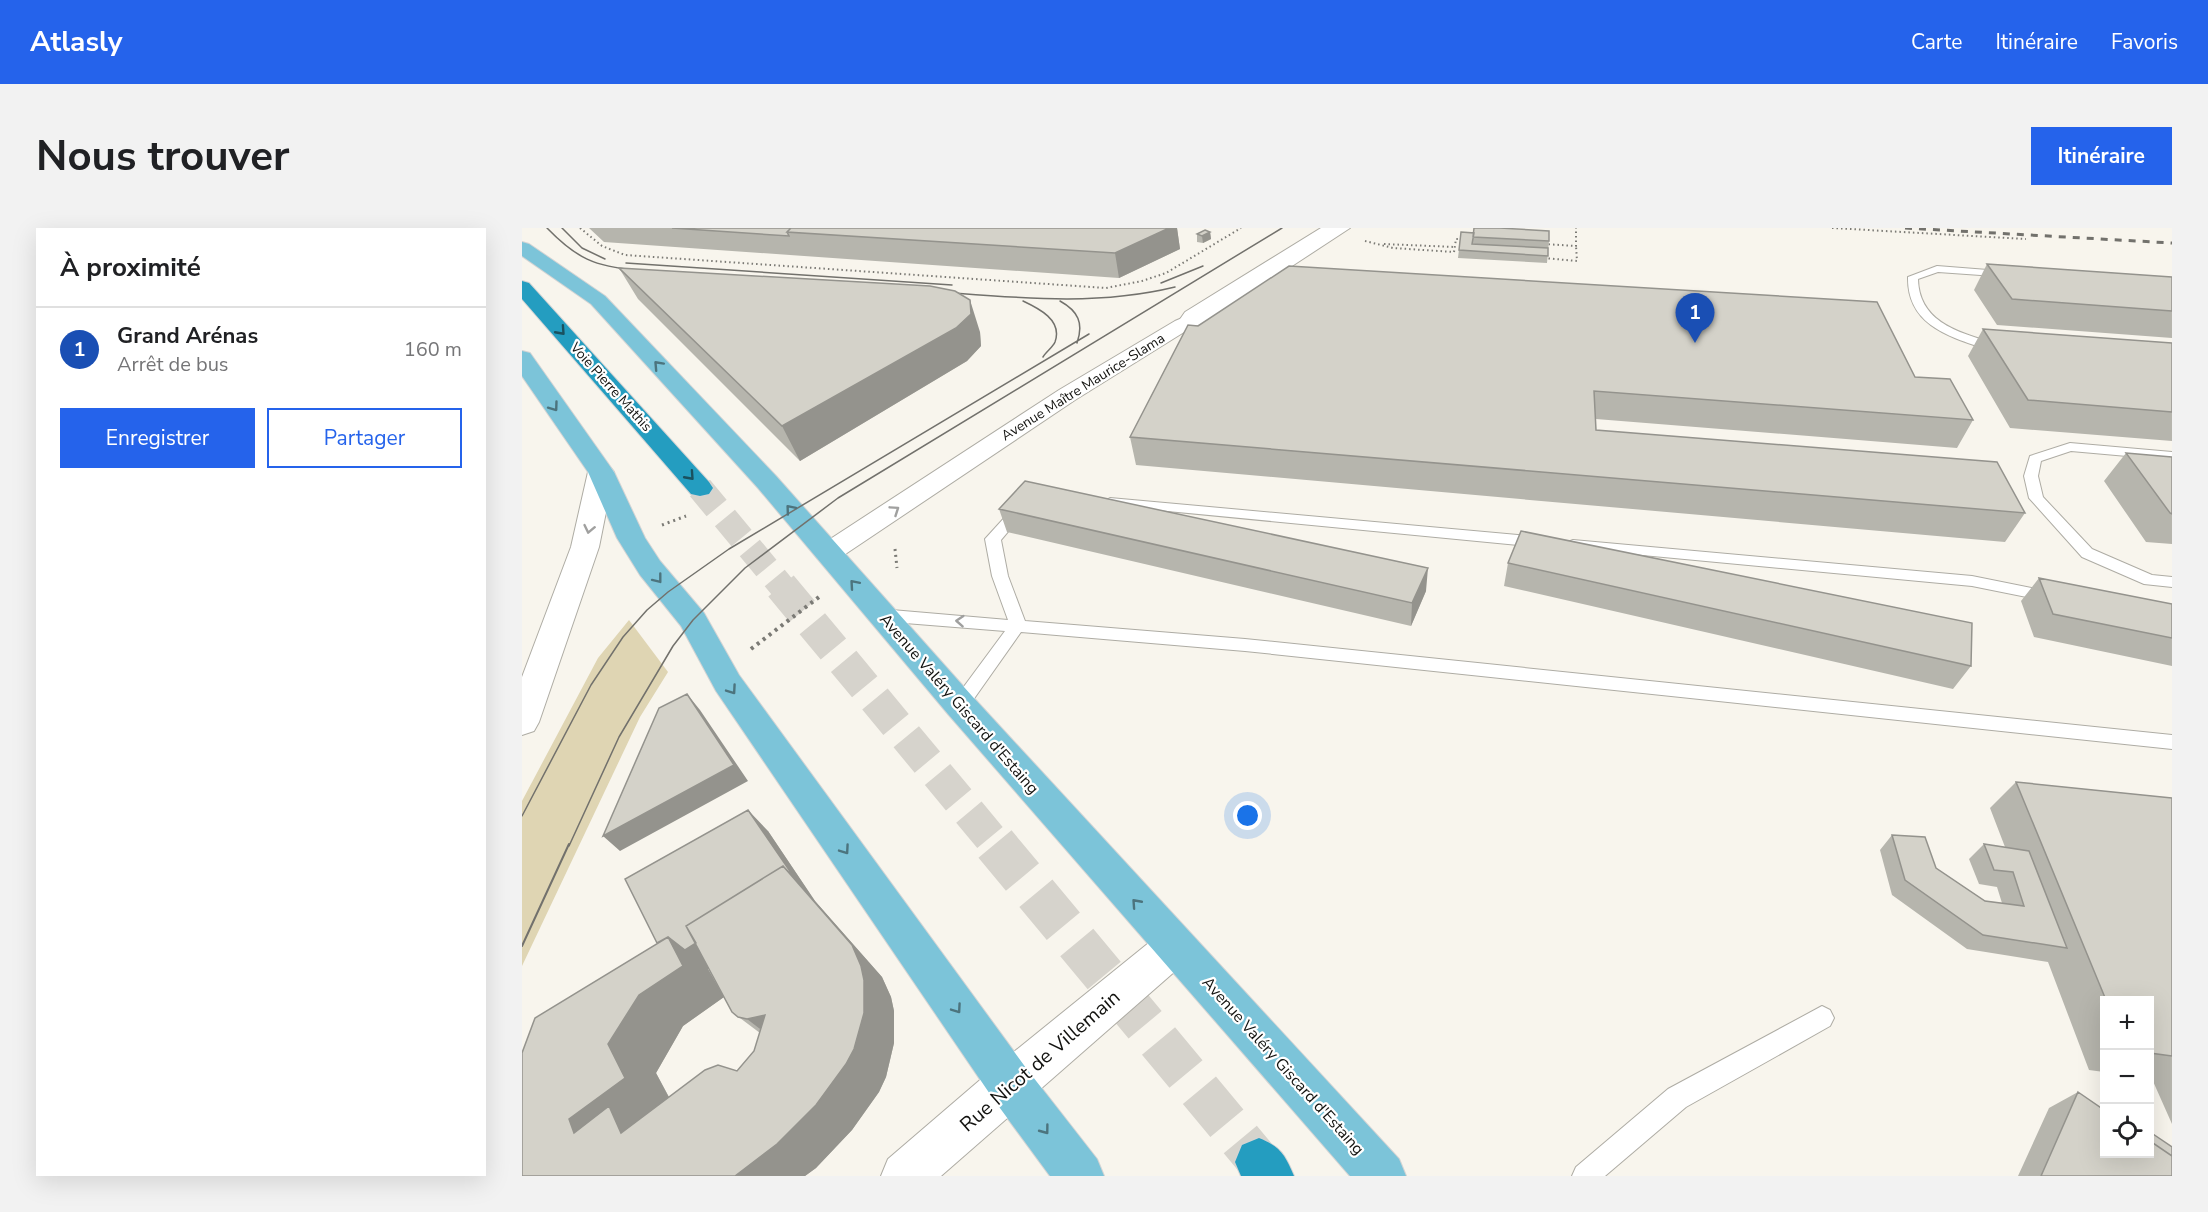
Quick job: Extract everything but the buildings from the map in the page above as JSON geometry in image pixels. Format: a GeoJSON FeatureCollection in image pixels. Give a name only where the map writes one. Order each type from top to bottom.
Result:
{"type":"FeatureCollection","features":[{"type":"Feature","properties":{"kind":"highway","name":"Voie Pierre Mathis"},"geometry":{"type":"LineString","coordinates":[[522,287],[700,488]]}},
{"type":"Feature","properties":{"kind":"main road","name":"Avenue Valéry Giscard d'Estaing"},"geometry":{"type":"LineString","coordinates":[[522,248],[598,300],[767,483],[880,615],[1382,1176]]}},
{"type":"Feature","properties":{"kind":"main road"},"geometry":{"type":"LineString","coordinates":[[522,358],[601,472],[624,526],[650,568],[693,620],[727,683],[1010,1084],[1080,1176]]}},
{"type":"Feature","properties":{"kind":"street","name":"Avenue Maître Maurice-Slama"},"geometry":{"type":"LineString","coordinates":[[828,553],[1067,395],[1200,324],[1341,228]]}},
{"type":"Feature","properties":{"kind":"street"},"geometry":{"type":"LineString","coordinates":[[522,722],[585,547],[601,472]]}},
{"type":"Feature","properties":{"kind":"street","name":"Rue Nicot de Villemain"},"geometry":{"type":"LineString","coordinates":[[905,1176],[1010,1084],[1175,946]]}},
{"type":"Feature","properties":{"kind":"lane"},"geometry":{"type":"LineString","coordinates":[[1200,324],[1189,314],[1328,228]]}},
{"type":"Feature","properties":{"kind":"lane"},"geometry":{"type":"LineString","coordinates":[[2014,351],[2002,350],[1950,331],[1925,316],[1914,297],[1913,277],[1936,269],[2019,274]]}},
{"type":"Feature","properties":{"kind":"lane"},"geometry":{"type":"LineString","coordinates":[[2172,456],[2070,447],[2035,459],[2031,476],[2036,498],[2087,553],[2150,580],[2172,582]]}},
{"type":"Feature","properties":{"kind":"lane"},"geometry":{"type":"LineString","coordinates":[[1018,625],[999,576],[993,539],[1033,495]]}},
{"type":"Feature","properties":{"kind":"lane"},"geometry":{"type":"LineString","coordinates":[[1091,500],[1972,582],[2066,600]]}},
{"type":"Feature","properties":{"kind":"lane"},"geometry":{"type":"LineString","coordinates":[[880,615],[1256,646],[2172,742]]}},
{"type":"Feature","properties":{"kind":"lane"},"geometry":{"type":"LineString","coordinates":[[960,705],[1018,625]]}},
{"type":"Feature","properties":{"kind":"lane"},"geometry":{"type":"LineString","coordinates":[[1585,1176],[1677,1098],[1822,1017]]}},
{"type":"Feature","properties":{"kind":"path"},"geometry":{"type":"LineString","coordinates":[[580,228],[602,246],[625,255],[1106,288],[1142,281],[1166,273],[1241,228]]}},
{"type":"Feature","properties":{"kind":"path"},"geometry":{"type":"LineString","coordinates":[[1543,258],[1577,261],[1576,228]]}},
{"type":"Feature","properties":{"kind":"path"},"geometry":{"type":"LineString","coordinates":[[1832,228],[2026,239]]}},
{"type":"Feature","properties":{"kind":"path"},"geometry":{"type":"LineString","coordinates":[[1364,241],[1377,245],[1454,252],[1456,239],[1467,240]]}},
{"type":"Feature","properties":{"kind":"path"},"geometry":{"type":"LineString","coordinates":[[1544,244],[1576,246]]}},
{"type":"Feature","properties":{"kind":"path"},"geometry":{"type":"LineString","coordinates":[[1377,245],[1455,247]]}},
{"type":"Feature","properties":{"kind":"shaded area"},"geometry":{"type":"Polygon","coordinates":[[[629,620],[668,672],[640,717],[522,966],[522,801],[598,658],[629,620]]]}},
{"type":"Feature","properties":{"kind":"tunnel"},"geometry":{"type":"LineString","coordinates":[[700,488],[783,588]]}},
{"type":"Feature","properties":{"kind":"tunnel"},"geometry":{"type":"LineString","coordinates":[[781,586],[997,846]]}},
{"type":"Feature","properties":{"kind":"tunnel"},"geometry":{"type":"LineString","coordinates":[[995,844],[1259,1162]]}},
{"type":"Feature","properties":{"kind":"tram line"},"geometry":{"type":"LineString","coordinates":[[547,228],[567,247],[587,259],[622,269],[637,270]]}},
{"type":"Feature","properties":{"kind":"tram line"},"geometry":{"type":"LineString","coordinates":[[562,228],[582,248],[605,259]]}},
{"type":"Feature","properties":{"kind":"tram line"},"geometry":{"type":"LineString","coordinates":[[569,846],[619,737],[673,646],[693,620],[745,568],[838,498],[1282,228]]}},
{"type":"Feature","properties":{"kind":"tram line"},"geometry":{"type":"LineString","coordinates":[[626,263],[952,285]]}},
{"type":"Feature","properties":{"kind":"tram line"},"geometry":{"type":"LineString","coordinates":[[1161,283],[1203,266]]}},
{"type":"Feature","properties":{"kind":"tram line"},"geometry":{"type":"LineString","coordinates":[[942,292],[1088,299],[1117,297],[1175,287]]}},
{"type":"Feature","properties":{"kind":"tram line"},"geometry":{"type":"LineString","coordinates":[[1023,301],[1048,316],[1055,327],[1057,334],[1055,342],[1043,357]]}},
{"type":"Feature","properties":{"kind":"tram line"},"geometry":{"type":"LineString","coordinates":[[1060,301],[1078,318],[1080,329],[1078,341]]}},
{"type":"Feature","properties":{"kind":"tram line"},"geometry":{"type":"LineString","coordinates":[[1078,341],[1089,334]]}},
{"type":"Feature","properties":{"kind":"tram line"},"geometry":{"type":"LineString","coordinates":[[522,816],[591,685],[623,637],[647,610],[668,592],[729,549],[1078,341]]}},
{"type":"Feature","properties":{"kind":"tram line"},"geometry":{"type":"LineString","coordinates":[[522,946],[569,844]]}},
{"type":"Feature","properties":{"kind":"railway"},"geometry":{"type":"LineString","coordinates":[[1905,228],[2172,243]]}},
{"type":"Feature","properties":{"kind":"place","name":"Grand Arénas"},"geometry":{"type":"Point","coordinates":[1695,343]}}]}
